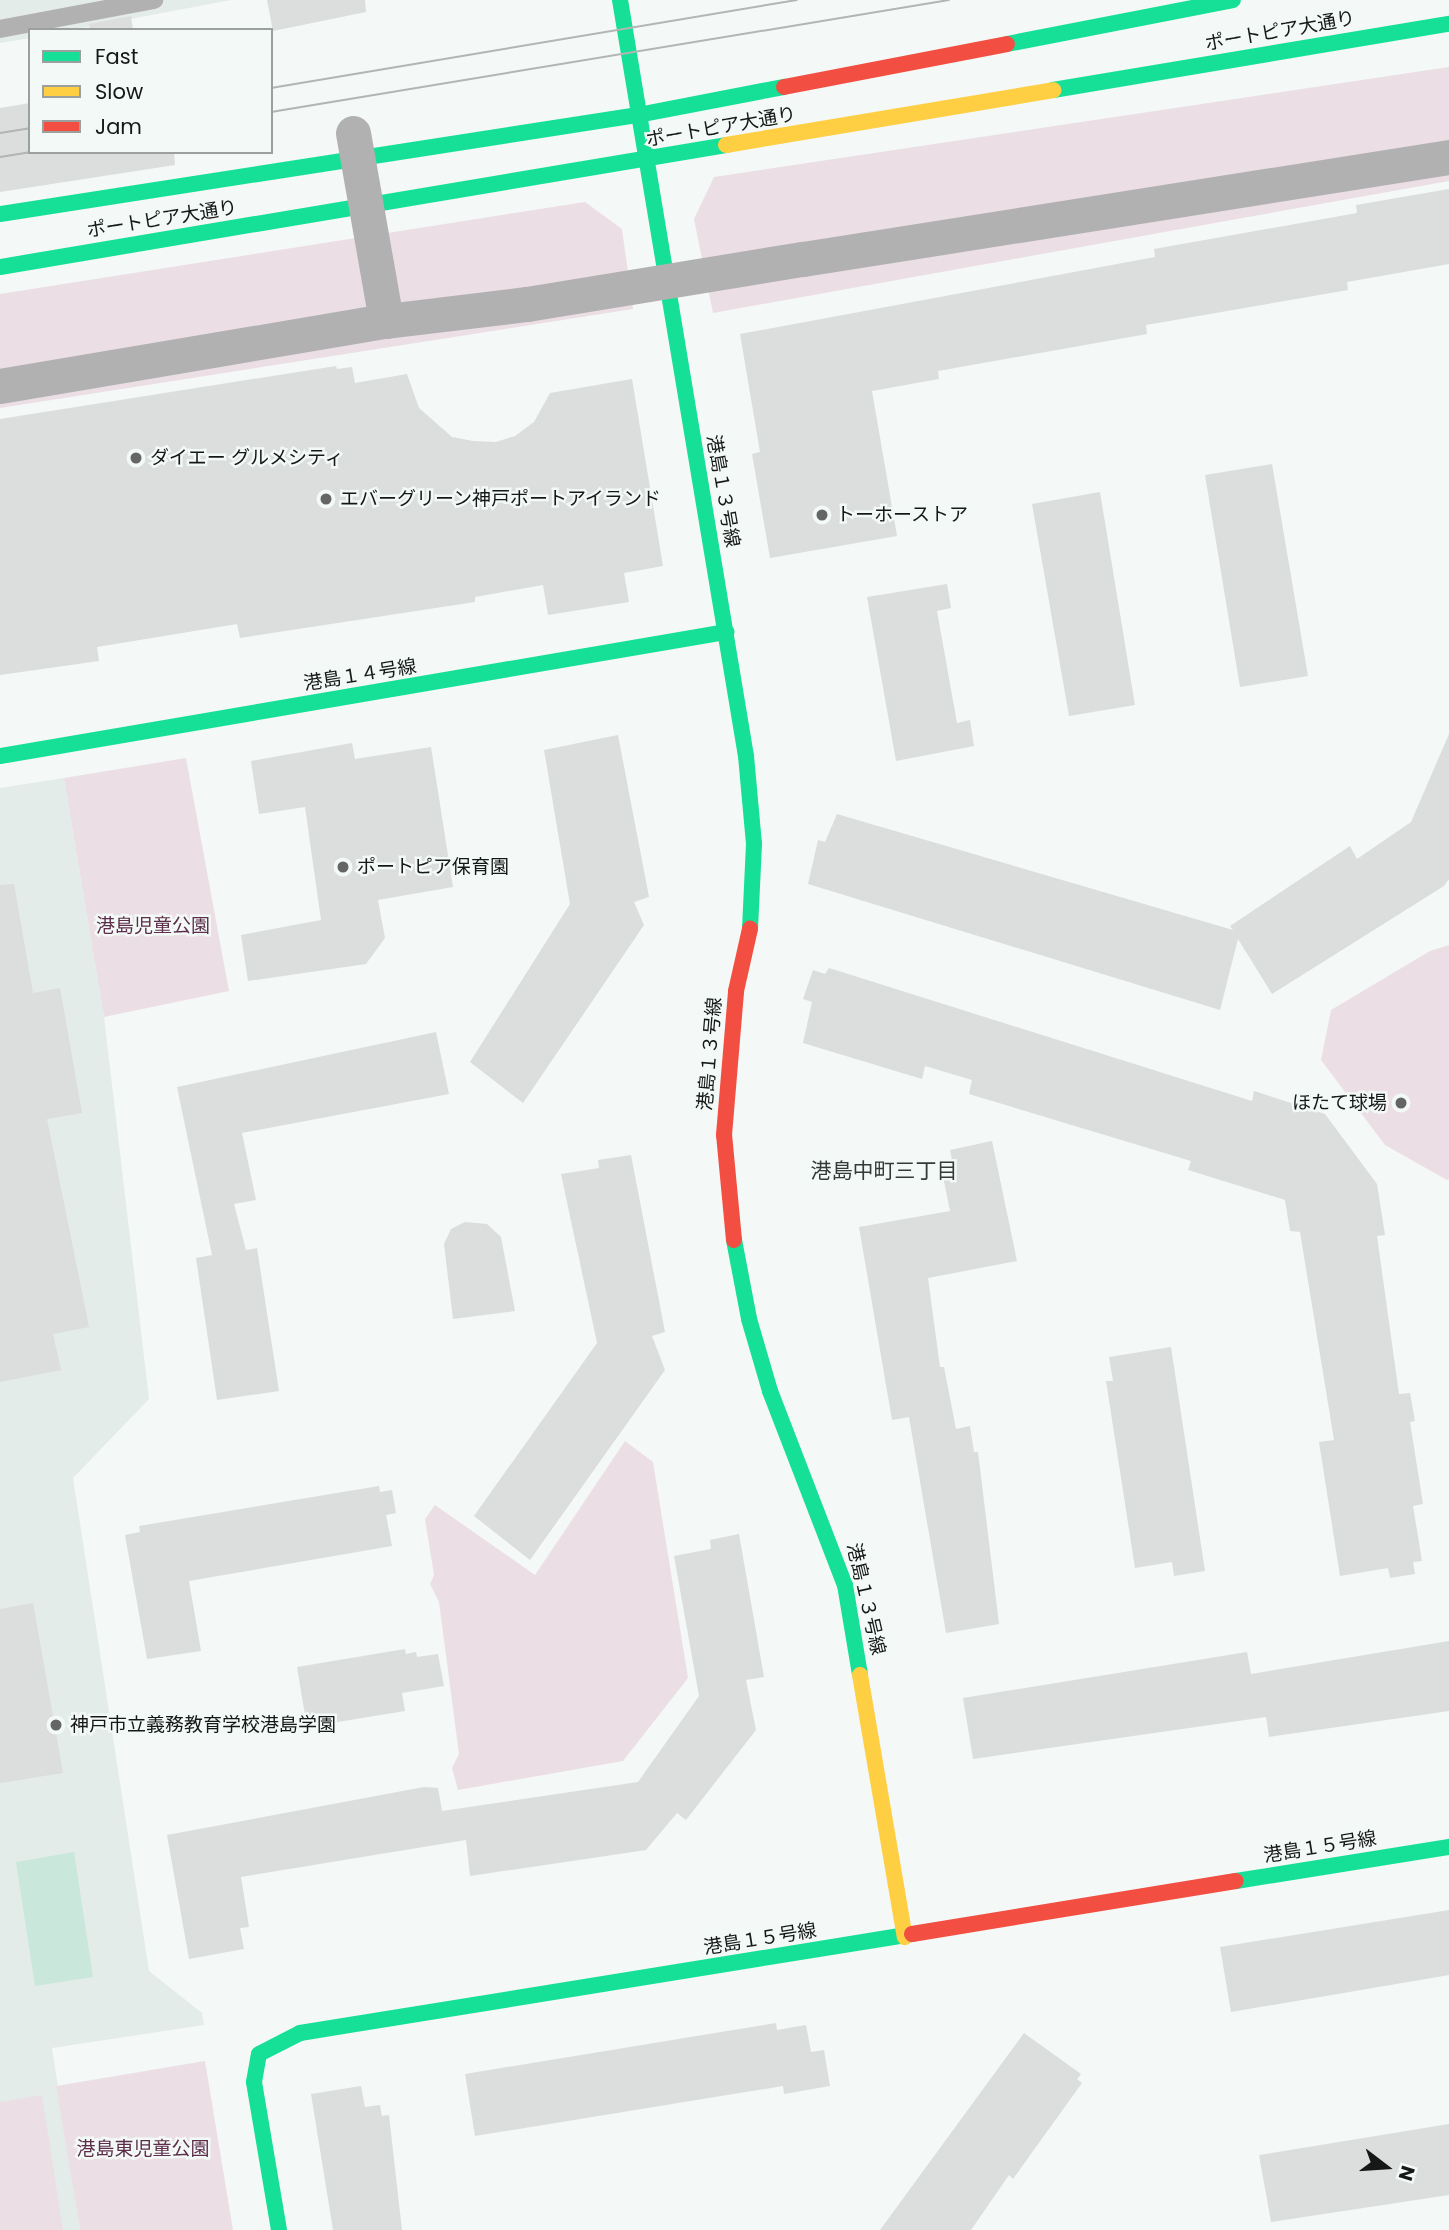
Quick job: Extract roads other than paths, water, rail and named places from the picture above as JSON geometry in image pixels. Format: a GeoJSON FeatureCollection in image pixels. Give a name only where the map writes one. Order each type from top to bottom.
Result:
{"type":"FeatureCollection","features":[{"type":"Feature","properties":{"kind":"street","name":"港島１３号線"},"geometry":{"type":"LineString","coordinates":[[620,0],[746,757],[754,844],[751,924],[736,992],[724,1135],[731,1222],[749,1319],[770,1391],[845,1585],[905,1937]]}},
{"type":"Feature","properties":{"kind":"street","name":"ポートピア大通り"},"geometry":{"type":"LineString","coordinates":[[0,214],[638,115],[1233,0]]}},
{"type":"Feature","properties":{"kind":"street","name":"ポートピア大通り"},"geometry":{"type":"LineString","coordinates":[[0,267],[646,161],[1449,24]]}},
{"type":"Feature","properties":{"kind":"street"},"geometry":{"type":"LineString","coordinates":[[352,133],[387,321]]}},
{"type":"Feature","properties":{"kind":"street"},"geometry":{"type":"LineString","coordinates":[[0,386],[387,321],[527,304],[1449,157]]}},
{"type":"Feature","properties":{"kind":"street","name":"港島１４号線"},"geometry":{"type":"LineString","coordinates":[[0,756],[726,632]]}},
{"type":"Feature","properties":{"kind":"street","name":"港島１５号線"},"geometry":{"type":"LineString","coordinates":[[279,2230],[254,2082],[259,2054],[276,2041],[314,2031],[1449,1847]]}},
{"type":"Feature","properties":{"kind":"lane"},"geometry":{"type":"LineString","coordinates":[[0,29],[154,0]]}},
{"type":"Feature","properties":{"kind":"tram line"},"geometry":{"type":"LineString","coordinates":[[273,88],[797,0]]}},
{"type":"Feature","properties":{"kind":"tram line"},"geometry":{"type":"LineString","coordinates":[[273,112],[949,0]]}},
{"type":"Feature","properties":{"kind":"tram line"},"geometry":{"type":"LineString","coordinates":[[0,133],[28,128]]}},
{"type":"Feature","properties":{"kind":"tram line"},"geometry":{"type":"LineString","coordinates":[[0,157],[28,152]]}},
{"type":"Feature","properties":{"kind":"place","name":"ダイエー グルメシティ"},"geometry":{"type":"Point","coordinates":[136,458]}},
{"type":"Feature","properties":{"kind":"place","name":"エバーグリーン神戸ポートアイランド"},"geometry":{"type":"Point","coordinates":[326,499]}},
{"type":"Feature","properties":{"kind":"place","name":"トーホーストア"},"geometry":{"type":"Point","coordinates":[822,515]}},
{"type":"Feature","properties":{"kind":"place","name":"ポートピア保育園"},"geometry":{"type":"Point","coordinates":[343,867]}},
{"type":"Feature","properties":{"kind":"place","name":"ほたて球場"},"geometry":{"type":"Point","coordinates":[1401,1103]}},
{"type":"Feature","properties":{"kind":"place","name":"神戸市立義務教育学校港島学園"},"geometry":{"type":"Point","coordinates":[56,1725]}},
{"type":"Feature","properties":{"kind":"district","name":"港島中町三丁目"},"geometry":{"type":"Point","coordinates":[884,1171]}},
{"type":"Feature","properties":{"kind":"park label","name":"港島児童公園"},"geometry":{"type":"Point","coordinates":[153,926]}},
{"type":"Feature","properties":{"kind":"park label","name":"港島東児童公園"},"geometry":{"type":"Point","coordinates":[143,2149]}}]}
